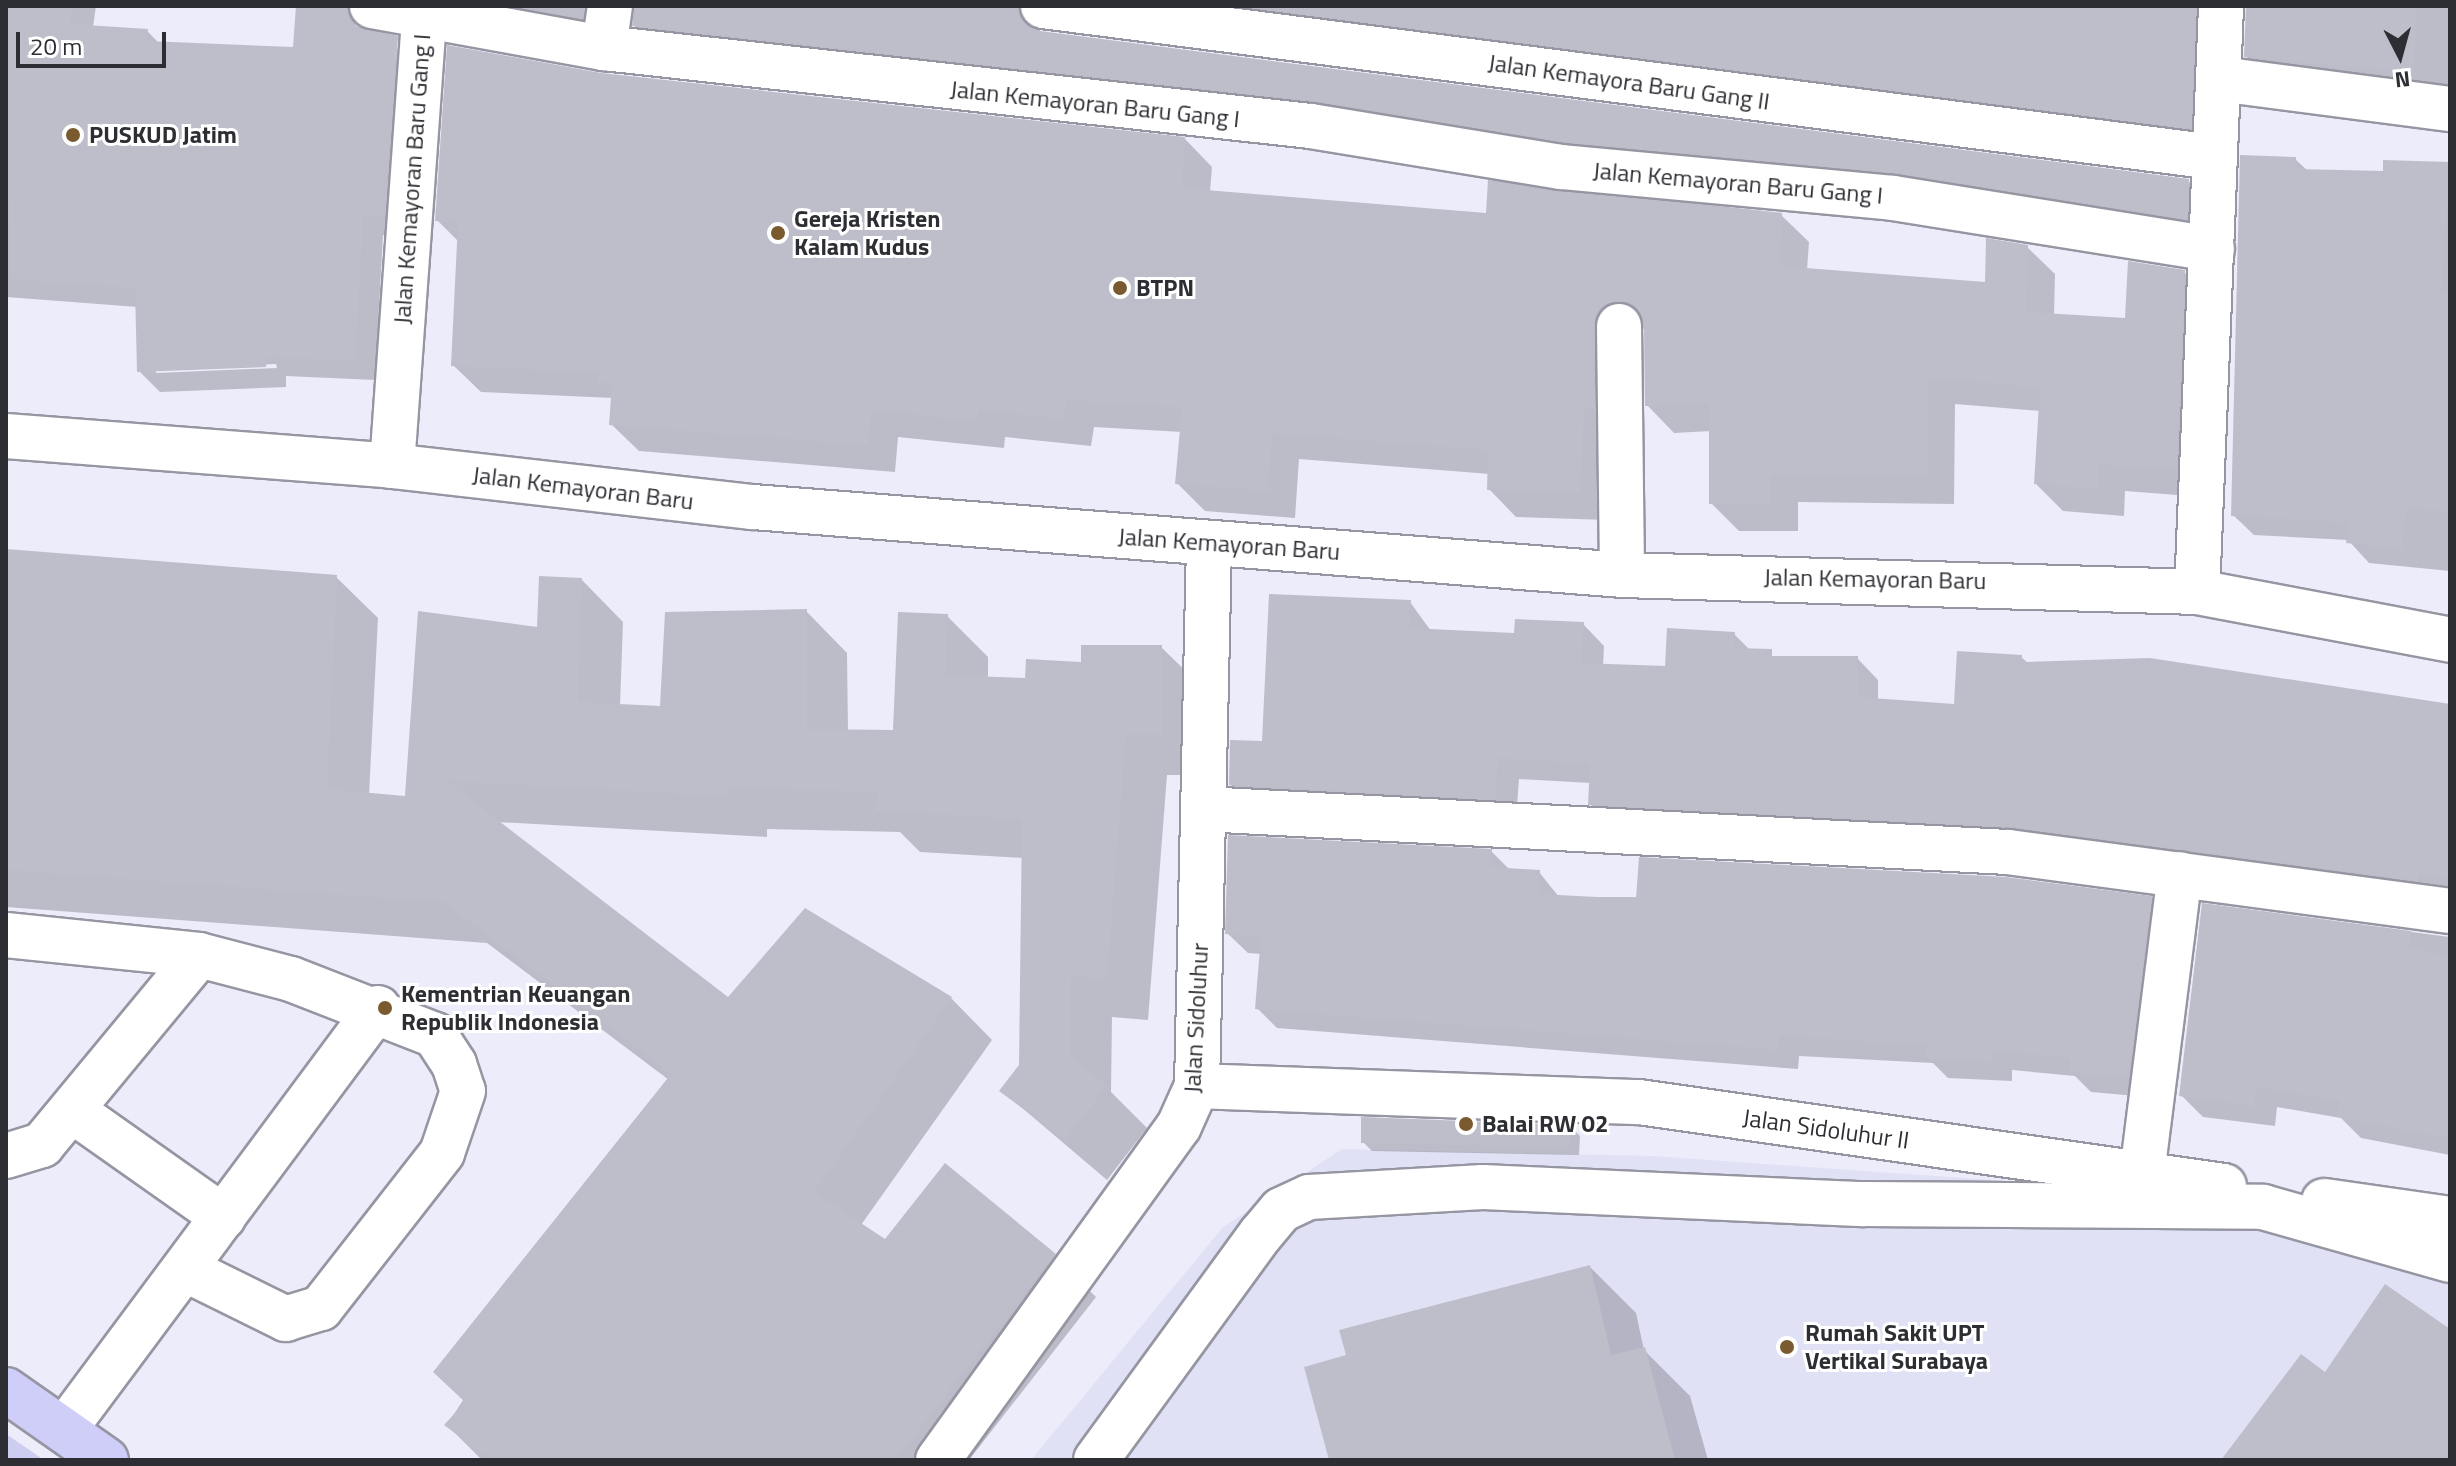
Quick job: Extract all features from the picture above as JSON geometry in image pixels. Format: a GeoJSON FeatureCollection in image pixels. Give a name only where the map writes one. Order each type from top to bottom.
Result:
{"type":"FeatureCollection","features":[{"type":"Feature","properties":{"kind":"main road"},"geometry":{"type":"LineString","coordinates":[[6,1390],[106,1460]]}},
{"type":"Feature","properties":{"kind":"street"},"geometry":{"type":"LineString","coordinates":[[372,6],[424,17]]}},
{"type":"Feature","properties":{"kind":"street","name":"Jalan Kemayora Baru Gang II"},"geometry":{"type":"LineString","coordinates":[[1043,6],[2214,157]]}},
{"type":"Feature","properties":{"kind":"street"},"geometry":{"type":"LineString","coordinates":[[2197,592],[2221,6]]}},
{"type":"Feature","properties":{"kind":"street","name":"Jalan Kemayoran Baru Gang I"},"geometry":{"type":"LineString","coordinates":[[392,466],[424,17],[607,27],[1311,126],[1561,167],[1907,200],[2212,249]]}},
{"type":"Feature","properties":{"kind":"street"},"geometry":{"type":"LineString","coordinates":[[2219,79],[2450,109]]}},
{"type":"Feature","properties":{"kind":"street"},"geometry":{"type":"LineString","coordinates":[[1619,326],[1622,575]]}},
{"type":"Feature","properties":{"kind":"street","name":"Jalan Kemayoran Baru"},"geometry":{"type":"LineString","coordinates":[[6,436],[392,466],[753,507],[1622,575],[2197,592],[2450,640]]}},
{"type":"Feature","properties":{"kind":"street","name":"Jalan Sidoluhur"},"geometry":{"type":"LineString","coordinates":[[938,1460],[1179,1126],[1197,1086],[1209,543]]}},
{"type":"Feature","properties":{"kind":"street"},"geometry":{"type":"LineString","coordinates":[[1203,809],[2008,852],[2450,911]]}},
{"type":"Feature","properties":{"kind":"street"},"geometry":{"type":"LineString","coordinates":[[2142,1174],[2180,874]]}},
{"type":"Feature","properties":{"kind":"street"},"geometry":{"type":"LineString","coordinates":[[6,935],[199,955],[378,1008],[435,1035],[454,1064],[463,1091],[442,1153],[305,1319],[257,1310],[185,1269]]}},
{"type":"Feature","properties":{"kind":"street"},"geometry":{"type":"LineString","coordinates":[[6,1156],[32,1153],[73,1111],[199,955]]}},
{"type":"Feature","properties":{"kind":"street"},"geometry":{"type":"LineString","coordinates":[[64,1430],[378,1008]]}},
{"type":"Feature","properties":{"kind":"street","name":"Jalan Sidoluhur II"},"geometry":{"type":"LineString","coordinates":[[1197,1086],[1639,1102],[2450,1219]]}},
{"type":"Feature","properties":{"kind":"street"},"geometry":{"type":"LineString","coordinates":[[73,1111],[223,1217]]}},
{"type":"Feature","properties":{"kind":"street"},"geometry":{"type":"LineString","coordinates":[[1096,1460],[1261,1234],[1281,1210],[1309,1197],[1483,1187],[1864,1204],[2263,1207],[2450,1260]]}},
{"type":"Feature","properties":{"kind":"shaded area","name":"Rumah Sakit UPT Vertikal Surabaya"},"geometry":{"type":"Polygon","coordinates":[[[1342,1149],[1654,1156],[2047,1184],[2450,1246],[2450,1460],[1031,1460],[1223,1227],[1342,1149]]]}},
{"type":"Feature","properties":{"kind":"shaded area"},"geometry":{"type":"Polygon","coordinates":[[[6,1434],[44,1460],[6,1460],[6,1434]]]}},
{"type":"Feature","properties":{"kind":"building"},"geometry":{"type":"Polygon","coordinates":[[[6,6],[73,6],[70,24],[148,29],[147,41],[293,47],[296,6],[348,6],[356,26],[398,36],[385,217],[363,216],[355,361],[267,357],[266,367],[137,372],[135,288],[10,279],[6,6]]]}},
{"type":"Feature","properties":{"kind":"building"},"geometry":{"type":"Polygon","coordinates":[[[512,6],[585,6],[583,19],[512,6]]]}},
{"type":"Feature","properties":{"kind":"building"},"geometry":{"type":"Polygon","coordinates":[[[634,6],[1019,6],[1027,25],[1040,31],[2189,179],[2187,220],[1895,173],[1564,142],[1314,101],[632,26],[634,6]]]}},
{"type":"Feature","properties":{"kind":"building"},"geometry":{"type":"Polygon","coordinates":[[[1238,6],[2196,6],[2191,129],[1238,6]]]}},
{"type":"Feature","properties":{"kind":"building"},"geometry":{"type":"Polygon","coordinates":[[[2246,6],[2416,6],[2414,73],[2244,57],[2246,6]]]}},
{"type":"Feature","properties":{"kind":"building"},"geometry":{"type":"Polygon","coordinates":[[[447,45],[601,73],[1185,137],[1182,188],[1486,213],[1488,180],[1782,213],[1780,266],[1985,282],[1986,238],[2028,245],[2027,312],[2125,318],[2128,261],[2185,270],[2177,470],[2099,464],[2097,489],[2034,484],[2040,387],[1929,378],[1927,477],[1771,475],[1771,504],[1709,504],[1709,404],[1645,406],[1644,325],[1640,313],[1619,301],[1606,305],[1594,326],[1595,408],[1584,408],[1580,493],[1487,490],[1488,450],[1272,433],[1268,491],[1175,484],[1182,407],[1067,400],[1064,419],[978,410],[977,421],[871,410],[868,445],[609,425],[612,384],[598,382],[599,372],[451,366],[458,222],[435,221],[447,45]]]}},
{"type":"Feature","properties":{"kind":"building"},"geometry":{"type":"Polygon","coordinates":[[[2240,155],[2296,157],[2296,169],[2383,171],[2383,160],[2450,162],[2441,293],[2450,294],[2450,512],[2406,508],[2402,549],[2346,543],[2348,522],[2231,516],[2240,155]]]}},
{"type":"Feature","properties":{"kind":"building"},"geometry":{"type":"Polygon","coordinates":[[[6,549],[337,575],[327,789],[405,796],[418,611],[537,627],[539,576],[582,578],[578,702],[660,706],[665,612],[807,609],[807,729],[893,730],[898,612],[948,614],[945,675],[1025,678],[1026,659],[1081,662],[1081,645],[1162,645],[1162,734],[1126,734],[1107,979],[1071,976],[1070,1058],[1107,1085],[1065,1140],[999,1091],[1019,1065],[1022,819],[876,811],[877,792],[726,788],[726,796],[447,781],[728,997],[805,908],[952,997],[814,1192],[885,1239],[945,1163],[1056,1254],[895,1460],[491,1460],[444,1425],[465,1402],[433,1372],[671,1074],[443,902],[6,870],[6,549]]]}},
{"type":"Feature","properties":{"kind":"building"},"geometry":{"type":"Polygon","coordinates":[[[1269,594],[1411,600],[1409,628],[1514,633],[1515,619],[1584,622],[1581,663],[1665,666],[1667,628],[1735,632],[1734,648],[1772,649],[1772,656],[1858,656],[1858,697],[1954,704],[1957,651],[2022,655],[2022,662],[2150,658],[2450,704],[2450,879],[2419,874],[2418,881],[2009,827],[1588,805],[1590,763],[1498,758],[1495,800],[1229,785],[1230,740],[1262,741],[1269,594]]]}},
{"type":"Feature","properties":{"kind":"building"},"geometry":{"type":"Polygon","coordinates":[[[1228,835],[1492,849],[1491,867],[1540,870],[1539,894],[1636,899],[1639,857],[2006,877],[2152,896],[2129,1078],[2069,1072],[2070,1058],[1993,1051],[1992,1062],[1926,1059],[1926,1045],[1779,1036],[1779,1050],[1255,1009],[1261,936],[1225,934],[1228,835]]]}},
{"type":"Feature","properties":{"kind":"building"},"geometry":{"type":"Polygon","coordinates":[[[2202,903],[2411,931],[2409,948],[2450,956],[2450,1138],[2337,1117],[2340,1101],[2256,1087],[2254,1106],[2179,1096],[2202,903]]]}},
{"type":"Feature","properties":{"kind":"building"},"geometry":{"type":"Polygon","coordinates":[[[1361,1117],[1571,1125],[1571,1147],[1361,1143],[1361,1117]]]}},
{"type":"Feature","properties":{"kind":"building"},"geometry":{"type":"Polygon","coordinates":[[[1590,1265],[1611,1355],[1645,1347],[1675,1460],[1329,1460],[1304,1367],[1346,1355],[1339,1330],[1590,1265]]]}},
{"type":"Feature","properties":{"kind":"building"},"geometry":{"type":"Polygon","coordinates":[[[2385,1284],[2450,1329],[2450,1460],[2221,1460],[2301,1354],[2325,1372],[2385,1284]]]}},
{"type":"Feature","properties":{"kind":"place","name":"PUSKUD Jatim"},"geometry":{"type":"Point","coordinates":[73,135]}},
{"type":"Feature","properties":{"kind":"place","name":"Gereja Kristen Kalam Kudus"},"geometry":{"type":"Point","coordinates":[778,233]}},
{"type":"Feature","properties":{"kind":"place","name":"BTPN"},"geometry":{"type":"Point","coordinates":[1120,288]}},
{"type":"Feature","properties":{"kind":"place","name":"Kementrian Keuangan Republik Indonesia"},"geometry":{"type":"Point","coordinates":[385,1008]}},
{"type":"Feature","properties":{"kind":"place","name":"Balai RW 02"},"geometry":{"type":"Point","coordinates":[1466,1124]}},
{"type":"Feature","properties":{"kind":"place","name":"Rumah Sakit UPT Vertikal Surabaya"},"geometry":{"type":"Point","coordinates":[1787,1347]}}]}
